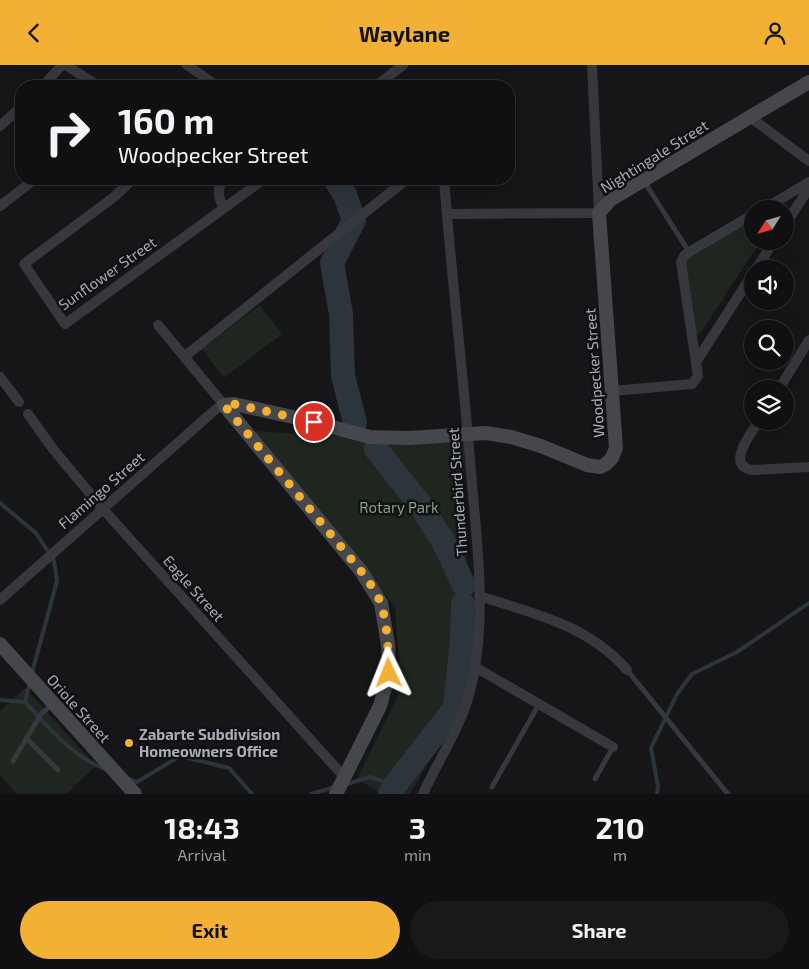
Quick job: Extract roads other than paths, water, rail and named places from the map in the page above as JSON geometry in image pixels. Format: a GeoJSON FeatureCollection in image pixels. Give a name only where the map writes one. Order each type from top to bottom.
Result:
{"type":"FeatureCollection","features":[{"type":"Feature","properties":{"kind":"street"},"geometry":{"type":"LineString","coordinates":[[48,80],[62,65]]}},
{"type":"Feature","properties":{"kind":"street"},"geometry":{"type":"LineString","coordinates":[[66,65],[89,80]]}},
{"type":"Feature","properties":{"kind":"street"},"geometry":{"type":"LineString","coordinates":[[187,65],[205,80]]}},
{"type":"Feature","properties":{"kind":"street"},"geometry":{"type":"LineString","coordinates":[[381,80],[391,69],[403,65]]}},
{"type":"Feature","properties":{"kind":"street","name":"Woodpecker Street"},"geometry":{"type":"LineString","coordinates":[[224,405],[234,404],[370,437],[409,438],[486,433],[511,437],[541,446],[587,465],[600,467],[606,464],[612,458],[616,448],[592,65]]}},
{"type":"Feature","properties":{"kind":"street","name":"Nightingale Street"},"geometry":{"type":"LineString","coordinates":[[447,214],[600,213],[610,200],[809,82]]}},
{"type":"Feature","properties":{"kind":"street"},"geometry":{"type":"LineString","coordinates":[[0,126],[15,112]]}},
{"type":"Feature","properties":{"kind":"street"},"geometry":{"type":"LineString","coordinates":[[750,117],[809,161]]}},
{"type":"Feature","properties":{"kind":"street"},"geometry":{"type":"LineString","coordinates":[[779,200],[809,182]]}},
{"type":"Feature","properties":{"kind":"street"},"geometry":{"type":"LineString","coordinates":[[0,206],[27,185]]}},
{"type":"Feature","properties":{"kind":"street","name":"Sunflower Street"},"geometry":{"type":"LineString","coordinates":[[127,185],[114,197],[24,264],[65,325],[254,186]]}},
{"type":"Feature","properties":{"kind":"street"},"geometry":{"type":"LineString","coordinates":[[220,185],[218,193],[219,200],[224,208]]}},
{"type":"Feature","properties":{"kind":"street"},"geometry":{"type":"LineString","coordinates":[[184,357],[355,218],[399,185]]}},
{"type":"Feature","properties":{"kind":"street","name":"Thunderbird Street"},"geometry":{"type":"LineString","coordinates":[[423,794],[460,720],[470,691],[475,667],[478,635],[479,596],[461,434],[445,185]]}},
{"type":"Feature","properties":{"kind":"street"},"geometry":{"type":"LineString","coordinates":[[794,211],[809,188]]}},
{"type":"Feature","properties":{"kind":"street"},"geometry":{"type":"LineString","coordinates":[[612,391],[692,383],[698,376],[681,267],[684,256],[744,220]]}},
{"type":"Feature","properties":{"kind":"street"},"geometry":{"type":"LineString","coordinates":[[696,362],[744,287]]}},
{"type":"Feature","properties":{"kind":"street"},"geometry":{"type":"LineString","coordinates":[[158,325],[361,571],[381,603],[388,645],[389,673],[380,706],[336,794]]}},
{"type":"Feature","properties":{"kind":"street"},"geometry":{"type":"LineString","coordinates":[[785,380],[809,340]]}},
{"type":"Feature","properties":{"kind":"street"},"geometry":{"type":"LineString","coordinates":[[0,377],[19,402]]}},
{"type":"Feature","properties":{"kind":"street","name":"Flamingo Street"},"geometry":{"type":"LineString","coordinates":[[0,600],[102,508],[216,409],[224,405]]}},
{"type":"Feature","properties":{"kind":"street","name":"Eagle Street"},"geometry":{"type":"LineString","coordinates":[[28,414],[102,508],[345,778]]}},
{"type":"Feature","properties":{"kind":"street"},"geometry":{"type":"LineString","coordinates":[[754,430],[742,449],[740,460],[748,469],[809,467]]}},
{"type":"Feature","properties":{"kind":"street"},"geometry":{"type":"LineString","coordinates":[[479,596],[564,625],[590,637],[613,655],[627,670]]}},
{"type":"Feature","properties":{"kind":"street","name":"Oriole Street"},"geometry":{"type":"LineString","coordinates":[[0,644],[135,794]]}},
{"type":"Feature","properties":{"kind":"street"},"geometry":{"type":"LineString","coordinates":[[475,667],[613,747]]}},
{"type":"Feature","properties":{"kind":"lane"},"geometry":{"type":"LineString","coordinates":[[644,180],[689,252]]}},
{"type":"Feature","properties":{"kind":"lane"},"geometry":{"type":"LineString","coordinates":[[627,670],[728,794]]}},
{"type":"Feature","properties":{"kind":"lane"},"geometry":{"type":"LineString","coordinates":[[13,761],[41,715],[53,704]]}},
{"type":"Feature","properties":{"kind":"lane"},"geometry":{"type":"LineString","coordinates":[[492,787],[539,704]]}},
{"type":"Feature","properties":{"kind":"lane"},"geometry":{"type":"LineString","coordinates":[[26,738],[58,769]]}},
{"type":"Feature","properties":{"kind":"lane"},"geometry":{"type":"LineString","coordinates":[[595,779],[613,747]]}},
{"type":"Feature","properties":{"kind":"waterway"},"geometry":{"type":"LineString","coordinates":[[339,185],[345,195],[354,220],[332,263],[341,314],[343,376],[355,423]]}},
{"type":"Feature","properties":{"kind":"waterway"},"geometry":{"type":"LineString","coordinates":[[376,449],[418,502],[442,539],[464,585]]}},
{"type":"Feature","properties":{"kind":"waterway"},"geometry":{"type":"LineString","coordinates":[[0,503],[36,533],[54,561],[57,581],[32,673]]}},
{"type":"Feature","properties":{"kind":"waterway"},"geometry":{"type":"LineString","coordinates":[[657,794],[658,786],[651,748],[677,694],[692,674],[737,652],[809,603]]}},
{"type":"Feature","properties":{"kind":"waterway"},"geometry":{"type":"LineString","coordinates":[[390,794],[455,708],[462,640],[463,604]]}},
{"type":"Feature","properties":{"kind":"waterway"},"geometry":{"type":"LineString","coordinates":[[25,702],[30,682]]}},
{"type":"Feature","properties":{"kind":"waterway"},"geometry":{"type":"LineString","coordinates":[[0,700],[25,702],[72,750],[107,770]]}},
{"type":"Feature","properties":{"kind":"waterway"},"geometry":{"type":"LineString","coordinates":[[127,778],[137,782],[180,756],[229,768],[252,794]]}},
{"type":"Feature","properties":{"kind":"waterway"},"geometry":{"type":"LineString","coordinates":[[344,785],[370,777],[395,785]]}},
{"type":"Feature","properties":{"kind":"waterway"},"geometry":{"type":"LineString","coordinates":[[311,794],[335,787]]}},
{"type":"Feature","properties":{"kind":"place","name":"Zabarte Subdivision Homeowners Office"},"geometry":{"type":"Point","coordinates":[129,743]}},
{"type":"Feature","properties":{"kind":"park label","name":"Rotary Park"},"geometry":{"type":"Point","coordinates":[399,507]}}]}
